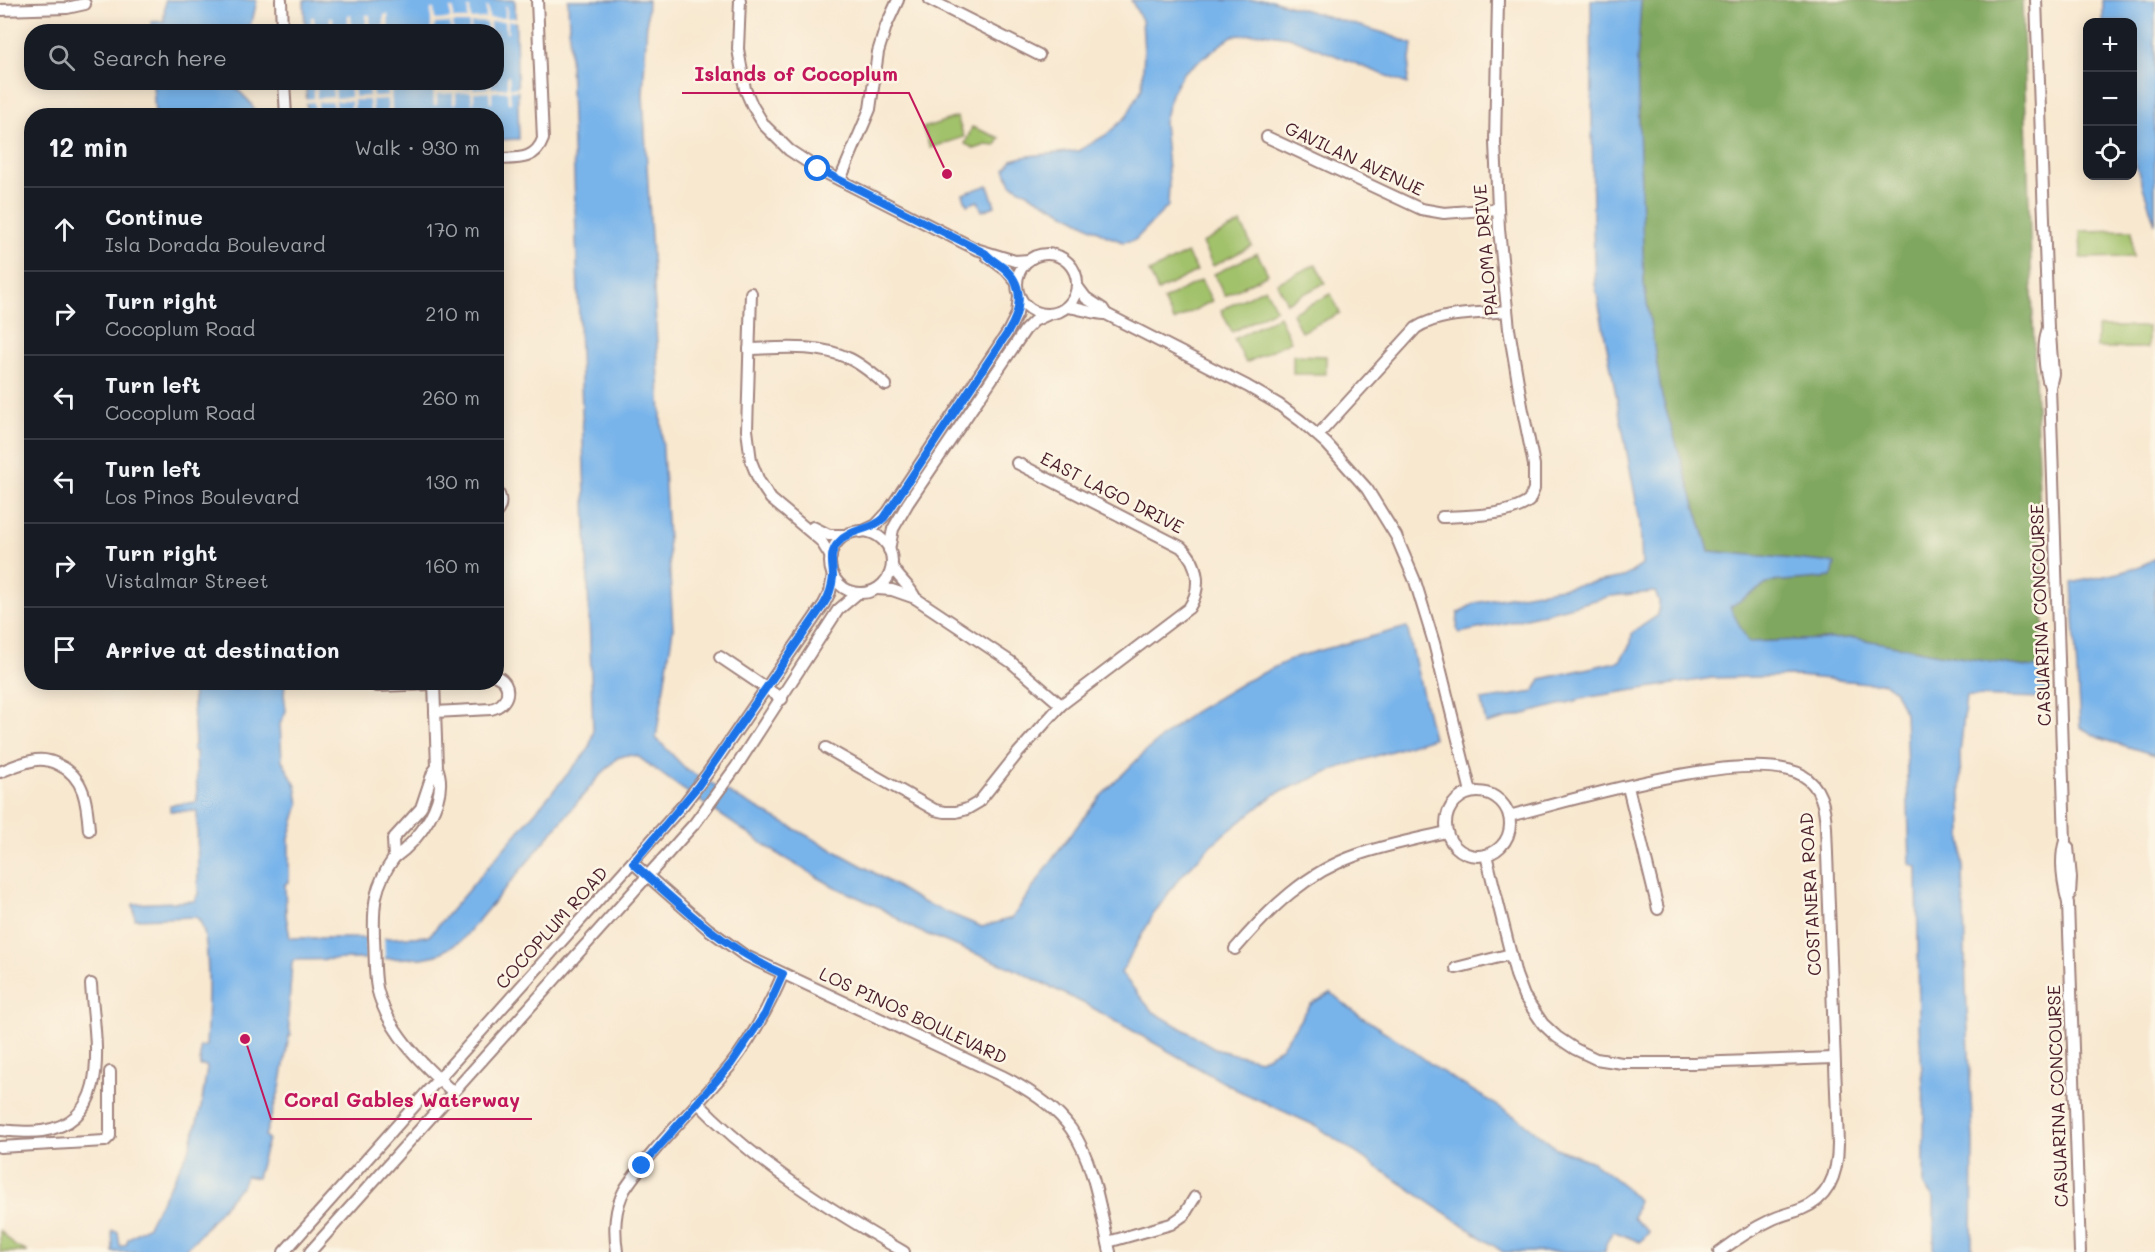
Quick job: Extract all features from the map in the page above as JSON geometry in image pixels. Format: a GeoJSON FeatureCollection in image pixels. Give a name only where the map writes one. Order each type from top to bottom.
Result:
{"type":"FeatureCollection","features":[{"type":"Feature","properties":{"kind":"street"},"geometry":{"type":"LineString","coordinates":[[281,0],[282,24]]}},
{"type":"Feature","properties":{"kind":"street"},"geometry":{"type":"LineString","coordinates":[[504,158],[528,157],[538,149],[543,139],[537,0]]}},
{"type":"Feature","properties":{"kind":"street"},"geometry":{"type":"LineString","coordinates":[[740,0],[738,57],[745,89],[764,125],[789,150],[804,161],[840,180],[985,253],[1015,261],[1029,260]]}},
{"type":"Feature","properties":{"kind":"street"},"geometry":{"type":"LineString","coordinates":[[840,180],[870,109],[878,52],[886,26],[898,0]]}},
{"type":"Feature","properties":{"kind":"street"},"geometry":{"type":"LineString","coordinates":[[930,0],[1039,55]]}},
{"type":"Feature","properties":{"kind":"street","name":"PALOMA DRIVE"},"geometry":{"type":"LineString","coordinates":[[1442,518],[1518,508],[1529,501],[1535,480],[1507,311],[1498,209],[1495,132],[1498,0]]}},
{"type":"Feature","properties":{"kind":"street","name":"CASUARINA CONCOURSE"},"geometry":{"type":"LineString","coordinates":[[2036,0],[2048,328],[2052,337],[2053,357],[2050,387],[2065,841],[2069,849],[2071,878],[2067,903],[2080,1252]]}},
{"type":"Feature","properties":{"kind":"street"},"geometry":{"type":"LineString","coordinates":[[0,10],[67,8],[86,4]]}},
{"type":"Feature","properties":{"kind":"street"},"geometry":{"type":"LineString","coordinates":[[284,90],[286,108]]}},
{"type":"Feature","properties":{"kind":"street","name":"GAVILAN AVENUE"},"geometry":{"type":"LineString","coordinates":[[1268,137],[1421,209],[1444,213],[1498,209]]}},
{"type":"Feature","properties":{"kind":"street"},"geometry":{"type":"LineString","coordinates":[[985,253],[1007,271],[1017,283]]}},
{"type":"Feature","properties":{"kind":"street"},"geometry":{"type":"LineString","coordinates":[[806,527],[833,536],[847,535],[876,525],[888,512],[1008,332],[1017,314],[1018,274],[1029,260],[1037,255],[1057,255],[1065,260],[1072,267],[1076,276],[1076,294],[1067,307],[1034,321],[1025,330],[908,503],[893,529],[890,550],[892,566],[899,578],[913,591],[915,598]]}},
{"type":"Feature","properties":{"kind":"street"},"geometry":{"type":"LineString","coordinates":[[1077,286],[1086,298],[1103,309],[1106,314],[1257,391],[1290,413],[1318,435],[1367,489],[1388,519],[1405,554],[1420,594],[1471,792]]}},
{"type":"Feature","properties":{"kind":"street"},"geometry":{"type":"LineString","coordinates":[[751,293],[747,430],[751,461],[759,481],[771,499],[825,544],[831,557]]}},
{"type":"Feature","properties":{"kind":"street"},"geometry":{"type":"LineString","coordinates":[[1019,296],[1030,309],[1047,315]]}},
{"type":"Feature","properties":{"kind":"street"},"geometry":{"type":"LineString","coordinates":[[1067,307],[1085,309],[1101,315],[1106,314]]}},
{"type":"Feature","properties":{"kind":"street"},"geometry":{"type":"LineString","coordinates":[[1318,435],[1416,328],[1429,322],[1452,317],[1507,311]]}},
{"type":"Feature","properties":{"kind":"street"},"geometry":{"type":"LineString","coordinates":[[749,349],[805,349],[831,352],[856,362],[886,385]]}},
{"type":"Feature","properties":{"kind":"street","name":"EAST LAGO DRIVE"},"geometry":{"type":"LineString","coordinates":[[826,748],[935,810],[961,811],[975,805],[983,798],[1018,753],[1061,705],[1184,613],[1194,597],[1197,584],[1197,571],[1188,553],[1174,542],[1017,463]]}},
{"type":"Feature","properties":{"kind":"street"},"geometry":{"type":"LineString","coordinates":[[861,531],[878,536],[890,550]]}},
{"type":"Feature","properties":{"kind":"street"},"geometry":{"type":"LineString","coordinates":[[831,557],[834,548],[847,535]]}},
{"type":"Feature","properties":{"kind":"street","name":"COCOPLUM ROAD"},"geometry":{"type":"LineString","coordinates":[[284,1252],[680,809],[707,774],[824,604],[830,592],[833,575],[831,557]]}},
{"type":"Feature","properties":{"kind":"street"},"geometry":{"type":"LineString","coordinates":[[877,589],[884,583],[892,566]]}},
{"type":"Feature","properties":{"kind":"street"},"geometry":{"type":"LineString","coordinates":[[833,575],[843,588],[858,593],[877,589],[892,590],[915,598],[1011,662],[1061,705]]}},
{"type":"Feature","properties":{"kind":"street","name":"COCOPLUM ROAD"},"geometry":{"type":"LineString","coordinates":[[310,1252],[695,823],[723,787],[838,610],[858,593]]}},
{"type":"Feature","properties":{"kind":"street"},"geometry":{"type":"LineString","coordinates":[[720,657],[782,699]]}},
{"type":"Feature","properties":{"kind":"street"},"geometry":{"type":"LineString","coordinates":[[435,712],[499,707],[507,699],[504,681]]}},
{"type":"Feature","properties":{"kind":"street"},"geometry":{"type":"LineString","coordinates":[[434,690],[437,767],[440,774],[434,810],[409,848],[394,858],[380,880],[375,902],[374,922],[376,976],[379,994],[389,1019],[412,1051],[453,1092]]}},
{"type":"Feature","properties":{"kind":"street"},"geometry":{"type":"LineString","coordinates":[[0,772],[35,760],[49,761],[61,766],[75,777],[83,789],[89,830]]}},
{"type":"Feature","properties":{"kind":"street"},"geometry":{"type":"LineString","coordinates":[[394,858],[393,839],[421,808],[433,772],[437,767]]}},
{"type":"Feature","properties":{"kind":"street","name":"COSTANERA ROAD"},"geometry":{"type":"LineString","coordinates":[[1509,816],[1693,772],[1762,767],[1794,771],[1812,783],[1822,800],[1826,816],[1838,1154],[1836,1172],[1822,1196],[1810,1206],[1770,1220],[1733,1241],[1719,1252]]}},
{"type":"Feature","properties":{"kind":"street"},"geometry":{"type":"LineString","coordinates":[[1628,787],[1658,909]]}},
{"type":"Feature","properties":{"kind":"street"},"geometry":{"type":"LineString","coordinates":[[1471,792],[1495,796],[1506,808],[1509,816],[1508,836],[1494,852],[1486,855],[1475,856],[1457,849],[1447,832],[1448,812],[1453,803],[1461,796],[1471,792]]}},
{"type":"Feature","properties":{"kind":"street"},"geometry":{"type":"LineString","coordinates":[[1235,949],[1284,897],[1316,875],[1356,855],[1447,832]]}},
{"type":"Feature","properties":{"kind":"street"},"geometry":{"type":"LineString","coordinates":[[1486,855],[1520,986],[1537,1017],[1557,1037],[1596,1059],[1622,1063],[1834,1058]]}},
{"type":"Feature","properties":{"kind":"street","name":"LOS PINOS BOULEVARD"},"geometry":{"type":"LineString","coordinates":[[633,863],[718,937],[744,955],[1002,1076],[1025,1088],[1050,1106],[1071,1129],[1081,1146],[1109,1247]]}},
{"type":"Feature","properties":{"kind":"street"},"geometry":{"type":"LineString","coordinates":[[1456,968],[1511,954]]}},
{"type":"Feature","properties":{"kind":"street"},"geometry":{"type":"LineString","coordinates":[[616,1252],[616,1217],[625,1189],[656,1149],[727,1070],[765,1014],[783,974]]}},
{"type":"Feature","properties":{"kind":"street"},"geometry":{"type":"LineString","coordinates":[[0,1130],[50,1129],[70,1121],[87,1104],[92,1092],[95,1067],[90,984]]}},
{"type":"Feature","properties":{"kind":"street"},"geometry":{"type":"LineString","coordinates":[[0,1146],[105,1141],[110,1136],[110,1072]]}},
{"type":"Feature","properties":{"kind":"street"},"geometry":{"type":"LineString","coordinates":[[697,1102],[746,1148],[783,1177],[904,1252]]}},
{"type":"Feature","properties":{"kind":"street"},"geometry":{"type":"LineString","coordinates":[[1109,1247],[1171,1224],[1184,1215],[1196,1197]]}},
{"type":"Feature","properties":{"kind":"green space"},"geometry":{"type":"Polygon","coordinates":[[[1641,0],[2022,0],[2045,667],[2033,668],[1938,654],[1855,638],[1748,642],[1729,607],[1770,582],[1832,577],[1834,563],[1709,551],[1662,397],[1644,284],[1637,63],[1641,0]]]}},
{"type":"Feature","properties":{"kind":"green space"},"geometry":{"type":"Polygon","coordinates":[[[957,117],[964,137],[930,148],[923,128],[957,117]]]}},
{"type":"Feature","properties":{"kind":"green space"},"geometry":{"type":"Polygon","coordinates":[[[972,127],[1000,138],[996,146],[986,145],[975,149],[965,144],[972,127]]]}},
{"type":"Feature","properties":{"kind":"green space"},"geometry":{"type":"Polygon","coordinates":[[[1241,223],[1252,246],[1213,266],[1202,243],[1241,223]]]}},
{"type":"Feature","properties":{"kind":"green space"},"geometry":{"type":"Polygon","coordinates":[[[2132,230],[2133,257],[2081,258],[2080,231],[2132,230]]]}},
{"type":"Feature","properties":{"kind":"green space"},"geometry":{"type":"Polygon","coordinates":[[[1187,253],[1197,271],[1158,291],[1149,272],[1187,253]]]}},
{"type":"Feature","properties":{"kind":"green space"},"geometry":{"type":"Polygon","coordinates":[[[1257,253],[1268,274],[1225,296],[1214,274],[1257,253]]]}},
{"type":"Feature","properties":{"kind":"green space"},"geometry":{"type":"Polygon","coordinates":[[[1316,264],[1325,283],[1287,303],[1277,283],[1316,264]]]}},
{"type":"Feature","properties":{"kind":"green space"},"geometry":{"type":"Polygon","coordinates":[[[1201,280],[1212,301],[1174,321],[1163,300],[1201,280]]]}},
{"type":"Feature","properties":{"kind":"green space"},"geometry":{"type":"Polygon","coordinates":[[[1265,288],[1276,309],[1232,332],[1221,310],[1265,288]]]}},
{"type":"Feature","properties":{"kind":"green space"},"geometry":{"type":"Polygon","coordinates":[[[1331,294],[1340,313],[1301,332],[1292,313],[1331,294]]]}},
{"type":"Feature","properties":{"kind":"green space"},"geometry":{"type":"Polygon","coordinates":[[[1279,316],[1291,341],[1246,363],[1234,339],[1279,316]]]}},
{"type":"Feature","properties":{"kind":"green space"},"geometry":{"type":"Polygon","coordinates":[[[2097,327],[2148,327],[2148,348],[2097,348],[2097,327]]]}},
{"type":"Feature","properties":{"kind":"green space"},"geometry":{"type":"Polygon","coordinates":[[[1293,355],[1326,356],[1326,374],[1293,374],[1293,355]]]}},
{"type":"Feature","properties":{"kind":"green space"},"geometry":{"type":"Polygon","coordinates":[[[0,1230],[15,1246],[28,1252],[0,1252],[0,1230]]]}},
{"type":"Feature","properties":{"kind":"water"},"geometry":{"type":"Polygon","coordinates":[[[165,0],[257,0],[250,24],[151,24],[151,22],[164,21],[165,0]]]}},
{"type":"Feature","properties":{"kind":"water"},"geometry":{"type":"Polygon","coordinates":[[[304,0],[515,0],[519,139],[504,140],[504,108],[307,108],[306,90],[504,90],[504,24],[305,24],[304,0]]]}},
{"type":"Feature","properties":{"kind":"water"},"geometry":{"type":"Polygon","coordinates":[[[568,0],[648,0],[643,95],[673,629],[656,738],[687,770],[868,869],[920,901],[982,927],[1012,918],[1061,847],[1099,798],[1147,750],[1192,713],[1244,682],[1296,657],[1407,627],[1433,738],[1341,767],[1275,794],[1211,845],[1177,881],[1153,915],[1121,973],[1152,1011],[1218,1050],[1260,1060],[1281,1048],[1311,1004],[1331,993],[1357,1014],[1439,1070],[1521,1120],[1556,1148],[1593,1162],[1638,1200],[1633,1218],[1649,1232],[1640,1242],[1613,1231],[1606,1244],[1605,1252],[1503,1252],[1316,1126],[1237,1090],[1091,1007],[1012,968],[916,930],[879,907],[833,886],[781,856],[637,756],[627,755],[617,758],[596,780],[461,941],[437,955],[422,958],[294,960],[288,1019],[291,1036],[289,1036],[280,1088],[265,1136],[268,1139],[257,1178],[246,1176],[241,1189],[239,1188],[196,1239],[182,1252],[113,1252],[112,1231],[118,1232],[120,1247],[127,1244],[129,1238],[148,1226],[189,1150],[201,1108],[207,1068],[200,1066],[200,1047],[206,1046],[208,998],[207,957],[202,925],[196,917],[135,919],[133,904],[194,901],[198,894],[197,811],[170,811],[170,805],[197,802],[196,751],[193,751],[195,745],[192,690],[284,690],[286,711],[280,724],[282,760],[296,786],[299,804],[289,838],[289,882],[285,884],[286,916],[290,938],[429,936],[589,749],[593,732],[568,0]]]}},
{"type":"Feature","properties":{"kind":"water"},"geometry":{"type":"Polygon","coordinates":[[[1131,0],[1271,0],[1384,33],[1412,44],[1407,84],[1289,37],[1263,33],[1232,36],[1183,73],[1171,94],[1164,122],[1169,183],[1168,206],[1135,240],[1123,242],[1107,236],[1011,184],[1005,169],[1012,160],[1028,156],[1078,151],[1106,135],[1126,117],[1142,88],[1144,52],[1142,20],[1131,0]]]}},
{"type":"Feature","properties":{"kind":"water"},"geometry":{"type":"Polygon","coordinates":[[[1591,0],[1641,0],[1637,63],[1644,284],[1662,397],[1709,551],[1835,563],[1832,577],[1770,582],[1730,607],[1748,642],[1855,638],[1938,654],[2033,668],[2045,667],[2045,698],[1966,696],[1960,754],[1973,1141],[1972,1252],[1934,1252],[1934,1199],[1924,1186],[1924,1102],[1919,1027],[1917,867],[1910,864],[1905,713],[1895,691],[1884,683],[1798,676],[1712,678],[1590,697],[1486,724],[1481,700],[1534,692],[1541,679],[1620,661],[1631,643],[1632,633],[1658,615],[1659,601],[1655,592],[1611,596],[1511,622],[1459,633],[1457,629],[1458,613],[1475,603],[1624,577],[1642,565],[1640,521],[1595,284],[1591,0]]]}},
{"type":"Feature","properties":{"kind":"water"},"geometry":{"type":"Polygon","coordinates":[[[2103,0],[2155,0],[2155,224],[2137,168],[2137,18],[2103,18],[2103,0]]]}},
{"type":"Feature","properties":{"kind":"water"},"geometry":{"type":"Polygon","coordinates":[[[153,90],[238,90],[253,108],[155,108],[153,90]]]}},
{"type":"Feature","properties":{"kind":"water"},"geometry":{"type":"Polygon","coordinates":[[[988,185],[995,206],[982,211],[978,201],[967,205],[963,194],[988,185]]]}},
{"type":"Feature","properties":{"kind":"water"},"geometry":{"type":"Polygon","coordinates":[[[2155,558],[2155,755],[2099,738],[2080,727],[2072,583],[2136,568],[2155,558]]]}},
{"type":"Feature","properties":{"kind":"pier"},"geometry":{"type":"Polygon","coordinates":[[[505,6],[507,6],[507,18],[519,18],[519,21],[508,21],[508,33],[506,33],[505,21],[490,22],[490,24],[486,22],[431,24],[431,9],[434,9],[435,20],[450,19],[450,8],[453,8],[453,19],[468,19],[468,8],[470,8],[471,19],[486,18],[486,7],[488,7],[489,18],[505,18],[505,6]]]}},
{"type":"Feature","properties":{"kind":"pier"},"geometry":{"type":"Polygon","coordinates":[[[388,14],[389,24],[384,24],[384,15],[388,14]]]}},
{"type":"Feature","properties":{"kind":"pier"},"geometry":{"type":"Polygon","coordinates":[[[348,15],[351,15],[352,24],[348,24],[348,15]]]}},
{"type":"Feature","properties":{"kind":"pier"},"geometry":{"type":"Polygon","coordinates":[[[366,15],[370,15],[370,24],[366,24],[366,15]]]}},
{"type":"Feature","properties":{"kind":"pier"},"geometry":{"type":"Polygon","coordinates":[[[311,17],[314,17],[315,24],[311,24],[311,17]]]}},
{"type":"Feature","properties":{"kind":"pier"},"geometry":{"type":"Polygon","coordinates":[[[507,76],[509,76],[510,88],[521,87],[521,90],[510,91],[511,103],[508,103],[507,91],[492,92],[492,103],[490,103],[489,92],[474,93],[474,103],[472,103],[471,92],[456,93],[456,104],[453,104],[453,93],[437,94],[437,105],[434,105],[433,90],[504,90],[507,88],[507,76]]]}},
{"type":"Feature","properties":{"kind":"pier"},"geometry":{"type":"Polygon","coordinates":[[[314,90],[317,90],[317,98],[333,97],[332,90],[335,90],[336,98],[350,97],[350,90],[354,90],[355,97],[369,96],[368,90],[372,90],[373,96],[387,96],[387,90],[391,90],[392,108],[388,108],[387,99],[372,100],[373,108],[370,108],[369,100],[354,100],[354,108],[351,108],[351,101],[336,101],[336,108],[333,108],[333,102],[318,102],[318,108],[315,108],[314,102],[304,103],[304,99],[314,98],[314,90]]]}},
{"type":"Feature","properties":{"kind":"pier"},"geometry":{"type":"Polygon","coordinates":[[[366,935],[384,935],[385,963],[366,962],[366,935]]]}},
{"type":"Feature","properties":{"kind":"place","name":"Islands of Cocoplum"},"geometry":{"type":"Point","coordinates":[947,174]}},
{"type":"Feature","properties":{"kind":"place","name":"Coral Gables Waterway"},"geometry":{"type":"Point","coordinates":[245,1039]}},
{"type":"Feature","properties":{"kind":"route"},"geometry":{"type":"LineString","coordinates":[[642,1166],[714,1085],[745,1045],[765,1014],[783,974],[744,955],[718,937],[633,863],[707,774],[828,598],[833,575],[831,557],[834,548],[847,535],[872,527],[884,518],[1008,332],[1018,307],[1017,283],[1007,271],[985,253],[818,169]]}}]}
